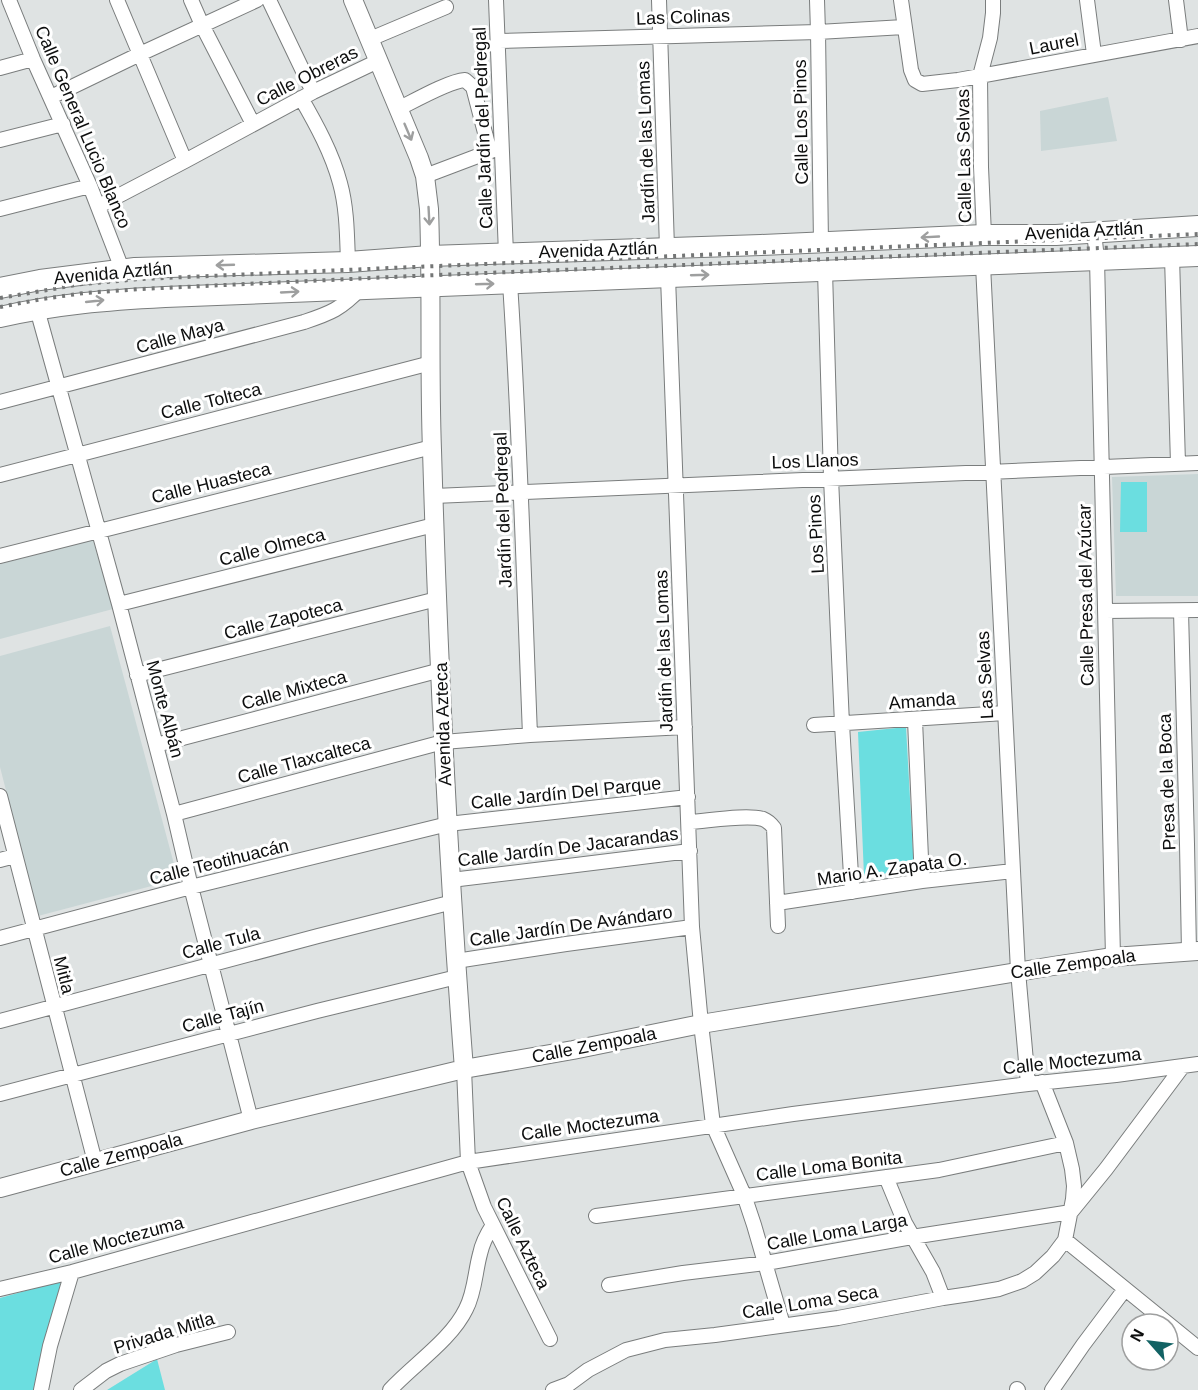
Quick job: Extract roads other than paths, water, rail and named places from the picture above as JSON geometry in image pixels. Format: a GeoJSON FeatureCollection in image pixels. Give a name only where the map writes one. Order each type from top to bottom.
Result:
{"type":"FeatureCollection","features":[{"type":"Feature","properties":{"kind":"main road","name":"Avenida Aztlán"},"geometry":{"type":"LineString","coordinates":[[0,288],[122,269],[1056,234],[1198,226]]}},
{"type":"Feature","properties":{"kind":"main road","name":"Avenida Aztlán"},"geometry":{"type":"LineString","coordinates":[[0,317],[37,309],[108,300],[1198,256]]}},
{"type":"Feature","properties":{"kind":"street","name":"Calle General Lucio Blanco"},"geometry":{"type":"LineString","coordinates":[[9,0],[99,206],[122,269]]}},
{"type":"Feature","properties":{"kind":"street"},"geometry":{"type":"LineString","coordinates":[[117,0],[185,161]]}},
{"type":"Feature","properties":{"kind":"street"},"geometry":{"type":"LineString","coordinates":[[191,0],[253,124]]}},
{"type":"Feature","properties":{"kind":"street"},"geometry":{"type":"LineString","coordinates":[[51,97],[256,0]]}},
{"type":"Feature","properties":{"kind":"street"},"geometry":{"type":"LineString","coordinates":[[269,0],[339,180],[344,208],[348,262]]}},
{"type":"Feature","properties":{"kind":"street","name":"Avenida Azteca"},"geometry":{"type":"LineString","coordinates":[[353,0],[425,176],[429,209],[432,447],[437,599],[443,742],[468,1162]]}},
{"type":"Feature","properties":{"kind":"street","name":"Calle Jardín del Pedregal"},"geometry":{"type":"LineString","coordinates":[[496,0],[499,41],[496,149],[506,254]]}},
{"type":"Feature","properties":{"kind":"street","name":"Jardín de las Lomas"},"geometry":{"type":"LineString","coordinates":[[659,0],[667,248]]}},
{"type":"Feature","properties":{"kind":"street","name":"Calle Los Pinos"},"geometry":{"type":"LineString","coordinates":[[817,0],[821,243]]}},
{"type":"Feature","properties":{"kind":"street"},"geometry":{"type":"LineString","coordinates":[[901,0],[904,27]]}},
{"type":"Feature","properties":{"kind":"street"},"geometry":{"type":"LineString","coordinates":[[980,76],[990,38],[993,0]]}},
{"type":"Feature","properties":{"kind":"street"},"geometry":{"type":"LineString","coordinates":[[1087,0],[1094,54]]}},
{"type":"Feature","properties":{"kind":"street"},"geometry":{"type":"LineString","coordinates":[[1176,0],[1181,40]]}},
{"type":"Feature","properties":{"kind":"street"},"geometry":{"type":"LineString","coordinates":[[370,39],[446,7]]}},
{"type":"Feature","properties":{"kind":"street","name":"Las Colinas"},"geometry":{"type":"LineString","coordinates":[[499,41],[818,32],[904,27]]}},
{"type":"Feature","properties":{"kind":"street","name":"Laurel"},"geometry":{"type":"LineString","coordinates":[[904,27],[912,76],[918,83],[928,84],[1198,36]]}},
{"type":"Feature","properties":{"kind":"street"},"geometry":{"type":"LineString","coordinates":[[0,68],[33,59]]}},
{"type":"Feature","properties":{"kind":"street","name":"Calle Obreras"},"geometry":{"type":"LineString","coordinates":[[99,206],[307,95],[378,61]]}},
{"type":"Feature","properties":{"kind":"street","name":"Calle Las Selvas"},"geometry":{"type":"LineString","coordinates":[[980,76],[984,235]]}},
{"type":"Feature","properties":{"kind":"street"},"geometry":{"type":"LineString","coordinates":[[398,109],[459,80],[465,80],[473,87],[496,149],[425,176]]}},
{"type":"Feature","properties":{"kind":"street"},"geometry":{"type":"LineString","coordinates":[[0,140],[63,124]]}},
{"type":"Feature","properties":{"kind":"street"},"geometry":{"type":"LineString","coordinates":[[0,209],[90,186]]}},
{"type":"Feature","properties":{"kind":"street","name":"Calle Presa del Azúcar"},"geometry":{"type":"LineString","coordinates":[[1094,232],[1097,259],[1113,957]]}},
{"type":"Feature","properties":{"kind":"street"},"geometry":{"type":"LineString","coordinates":[[1173,256],[1178,464]]}},
{"type":"Feature","properties":{"kind":"street","name":"Las Selvas"},"geometry":{"type":"LineString","coordinates":[[982,264],[1018,971],[1035,1083],[1066,1143],[1074,1186],[1065,1240]]}},
{"type":"Feature","properties":{"kind":"street","name":"Los Pinos"},"geometry":{"type":"LineString","coordinates":[[825,271],[831,478],[852,892]]}},
{"type":"Feature","properties":{"kind":"street","name":"Jardín de las Lomas"},"geometry":{"type":"LineString","coordinates":[[668,277],[692,927],[701,1024],[713,1125],[744,1195],[783,1325]]}},
{"type":"Feature","properties":{"kind":"street","name":"Jardín del Pedregal"},"geometry":{"type":"LineString","coordinates":[[510,283],[517,393],[530,735]]}},
{"type":"Feature","properties":{"kind":"street","name":"Calle Maya"},"geometry":{"type":"LineString","coordinates":[[0,402],[325,315],[343,306],[362,288]]}},
{"type":"Feature","properties":{"kind":"street","name":"Monte Albán"},"geometry":{"type":"LineString","coordinates":[[37,309],[119,604],[251,1120]]}},
{"type":"Feature","properties":{"kind":"street","name":"Calle Tolteca"},"geometry":{"type":"LineString","coordinates":[[0,475],[431,363]]}},
{"type":"Feature","properties":{"kind":"street","name":"Calle Huasteca"},"geometry":{"type":"LineString","coordinates":[[0,556],[432,447]]}},
{"type":"Feature","properties":{"kind":"street","name":"Los Llanos"},"geometry":{"type":"LineString","coordinates":[[434,496],[1198,463]]}},
{"type":"Feature","properties":{"kind":"street","name":"Calle Olmeca"},"geometry":{"type":"LineString","coordinates":[[119,604],[435,525]]}},
{"type":"Feature","properties":{"kind":"street","name":"Calle Zapoteca"},"geometry":{"type":"LineString","coordinates":[[137,675],[437,599]]}},
{"type":"Feature","properties":{"kind":"street"},"geometry":{"type":"LineString","coordinates":[[1105,611],[1198,610]]}},
{"type":"Feature","properties":{"kind":"street","name":"Presa de la Boca"},"geometry":{"type":"LineString","coordinates":[[1181,611],[1187,844],[1193,952]]}},
{"type":"Feature","properties":{"kind":"street","name":"Calle Mixteca"},"geometry":{"type":"LineString","coordinates":[[156,745],[441,670]]}},
{"type":"Feature","properties":{"kind":"street","name":"Amanda"},"geometry":{"type":"LineString","coordinates":[[814,725],[1005,713]]}},
{"type":"Feature","properties":{"kind":"street"},"geometry":{"type":"LineString","coordinates":[[915,720],[922,882]]}},
{"type":"Feature","properties":{"kind":"street","name":"Calle Tlaxcalteca"},"geometry":{"type":"LineString","coordinates":[[174,814],[443,742],[685,727]]}},
{"type":"Feature","properties":{"kind":"street","name":"Mitla"},"geometry":{"type":"LineString","coordinates":[[0,796],[95,1162]]}},
{"type":"Feature","properties":{"kind":"street","name":"Calle Jardín Del Parque"},"geometry":{"type":"LineString","coordinates":[[448,824],[688,797]]}},
{"type":"Feature","properties":{"kind":"street"},"geometry":{"type":"LineString","coordinates":[[689,822],[756,818],[769,822],[774,828],[778,927]]}},
{"type":"Feature","properties":{"kind":"street","name":"Calle Teotihuacán"},"geometry":{"type":"LineString","coordinates":[[0,938],[191,887],[448,824]]}},
{"type":"Feature","properties":{"kind":"street","name":"Calle Jardín De Jacarandas"},"geometry":{"type":"LineString","coordinates":[[451,880],[690,851]]}},
{"type":"Feature","properties":{"kind":"street"},"geometry":{"type":"LineString","coordinates":[[0,860],[15,856]]}},
{"type":"Feature","properties":{"kind":"street","name":"Mario A. Zapata O."},"geometry":{"type":"LineString","coordinates":[[777,903],[1013,871]]}},
{"type":"Feature","properties":{"kind":"street","name":"Calle Tula"},"geometry":{"type":"LineString","coordinates":[[0,1021],[453,902]]}},
{"type":"Feature","properties":{"kind":"street","name":"Calle Jardín De Avándaro"},"geometry":{"type":"LineString","coordinates":[[456,969],[566,944],[692,927]]}},
{"type":"Feature","properties":{"kind":"street","name":"Calle Zempoala"},"geometry":{"type":"LineString","coordinates":[[0,1188],[251,1120],[464,1069],[701,1024],[1018,971],[1113,957],[1193,952]]}},
{"type":"Feature","properties":{"kind":"street","name":"Calle Tajín"},"geometry":{"type":"LineString","coordinates":[[0,1094],[456,969]]}},
{"type":"Feature","properties":{"kind":"street","name":"Calle Moctezuma"},"geometry":{"type":"LineString","coordinates":[[0,1289],[72,1272],[468,1162],[713,1125],[1198,1064]]}},
{"type":"Feature","properties":{"kind":"street"},"geometry":{"type":"LineString","coordinates":[[1071,1212],[1183,1066]]}},
{"type":"Feature","properties":{"kind":"street","name":"Calle Loma Bonita"},"geometry":{"type":"LineString","coordinates":[[596,1216],[939,1170],[1066,1143]]}},
{"type":"Feature","properties":{"kind":"street","name":"Calle Azteca"},"geometry":{"type":"LineString","coordinates":[[468,1162],[475,1185],[493,1225],[550,1339]]}},
{"type":"Feature","properties":{"kind":"street"},"geometry":{"type":"LineString","coordinates":[[886,1177],[898,1209],[933,1272],[943,1298]]}},
{"type":"Feature","properties":{"kind":"street","name":"Calle Loma Larga"},"geometry":{"type":"LineString","coordinates":[[609,1285],[766,1263],[1071,1212]]}},
{"type":"Feature","properties":{"kind":"street"},"geometry":{"type":"LineString","coordinates":[[390,1390],[441,1341],[461,1318],[473,1292],[482,1246],[493,1225]]}},
{"type":"Feature","properties":{"kind":"street"},"geometry":{"type":"LineString","coordinates":[[1065,1240],[1198,1348]]}},
{"type":"Feature","properties":{"kind":"street","name":"Calle Loma Seca"},"geometry":{"type":"LineString","coordinates":[[553,1390],[569,1384],[588,1370],[626,1350],[665,1340],[838,1318],[999,1289],[1022,1281],[1035,1273],[1053,1256],[1065,1240]]}},
{"type":"Feature","properties":{"kind":"street"},"geometry":{"type":"LineString","coordinates":[[40,1390],[50,1346],[72,1272]]}},
{"type":"Feature","properties":{"kind":"street"},"geometry":{"type":"LineString","coordinates":[[1052,1390],[1125,1289]]}},
{"type":"Feature","properties":{"kind":"street","name":"Privada Mitla"},"geometry":{"type":"LineString","coordinates":[[81,1390],[106,1371],[120,1364],[176,1345],[228,1332]]}},
{"type":"Feature","properties":{"kind":"railway"},"geometry":{"type":"LineString","coordinates":[[0,298],[82,284],[141,279],[1198,234]]}},
{"type":"Feature","properties":{"kind":"railway"},"geometry":{"type":"LineString","coordinates":[[0,307],[84,293],[141,289],[1198,244]]}}]}
